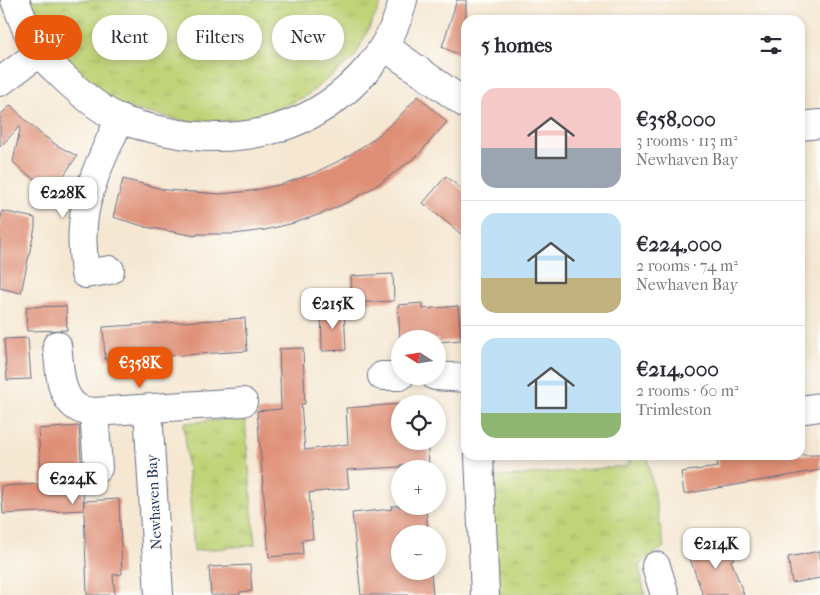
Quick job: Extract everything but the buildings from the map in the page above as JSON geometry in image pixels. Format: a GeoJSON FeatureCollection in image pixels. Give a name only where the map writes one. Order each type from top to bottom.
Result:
{"type":"FeatureCollection","features":[{"type":"Feature","properties":{"kind":"street"},"geometry":{"type":"LineString","coordinates":[[15,0],[20,15]]}},
{"type":"Feature","properties":{"kind":"street"},"geometry":{"type":"LineString","coordinates":[[46,60],[92,101],[120,118],[147,127],[187,136],[230,137],[268,131],[300,120],[330,104],[354,84],[380,54],[398,20],[402,0]]}},
{"type":"Feature","properties":{"kind":"street"},"geometry":{"type":"LineString","coordinates":[[384,46],[461,100]]}},
{"type":"Feature","properties":{"kind":"street"},"geometry":{"type":"LineString","coordinates":[[0,82],[30,60]]}},
{"type":"Feature","properties":{"kind":"street"},"geometry":{"type":"LineString","coordinates":[[110,270],[85,274],[82,241],[84,215],[92,185],[120,118]]}},
{"type":"Feature","properties":{"kind":"street"},"geometry":{"type":"LineString","coordinates":[[805,126],[820,124]]}},
{"type":"Feature","properties":{"kind":"street"},"geometry":{"type":"LineString","coordinates":[[57,345],[62,384],[72,404],[80,410],[94,412],[148,410],[244,402]]}},
{"type":"Feature","properties":{"kind":"street"},"geometry":{"type":"LineString","coordinates":[[446,377],[461,378]]}},
{"type":"Feature","properties":{"kind":"street"},"geometry":{"type":"LineString","coordinates":[[805,409],[820,407]]}},
{"type":"Feature","properties":{"kind":"street","name":"Newhaven Bay"},"geometry":{"type":"LineString","coordinates":[[148,410],[159,595]]}},
{"type":"Feature","properties":{"kind":"street"},"geometry":{"type":"LineString","coordinates":[[94,412],[98,468]]}},
{"type":"Feature","properties":{"kind":"street"},"geometry":{"type":"LineString","coordinates":[[479,460],[485,595]]}},
{"type":"Feature","properties":{"kind":"street"},"geometry":{"type":"LineString","coordinates":[[656,566],[665,595]]}},
{"type":"Feature","properties":{"kind":"green space"},"geometry":{"type":"Polygon","coordinates":[[[22,0],[383,0],[354,58],[306,96],[256,119],[194,123],[122,107],[68,68],[62,60],[82,60],[82,15],[30,15],[22,0]]]}},
{"type":"Feature","properties":{"kind":"green space"},"geometry":{"type":"Polygon","coordinates":[[[245,418],[255,545],[194,551],[184,423],[245,418]]]}},
{"type":"Feature","properties":{"kind":"green space"},"geometry":{"type":"Polygon","coordinates":[[[630,460],[648,460],[664,547],[639,565],[645,595],[493,595],[488,478],[627,466],[630,460]]]}}]}
